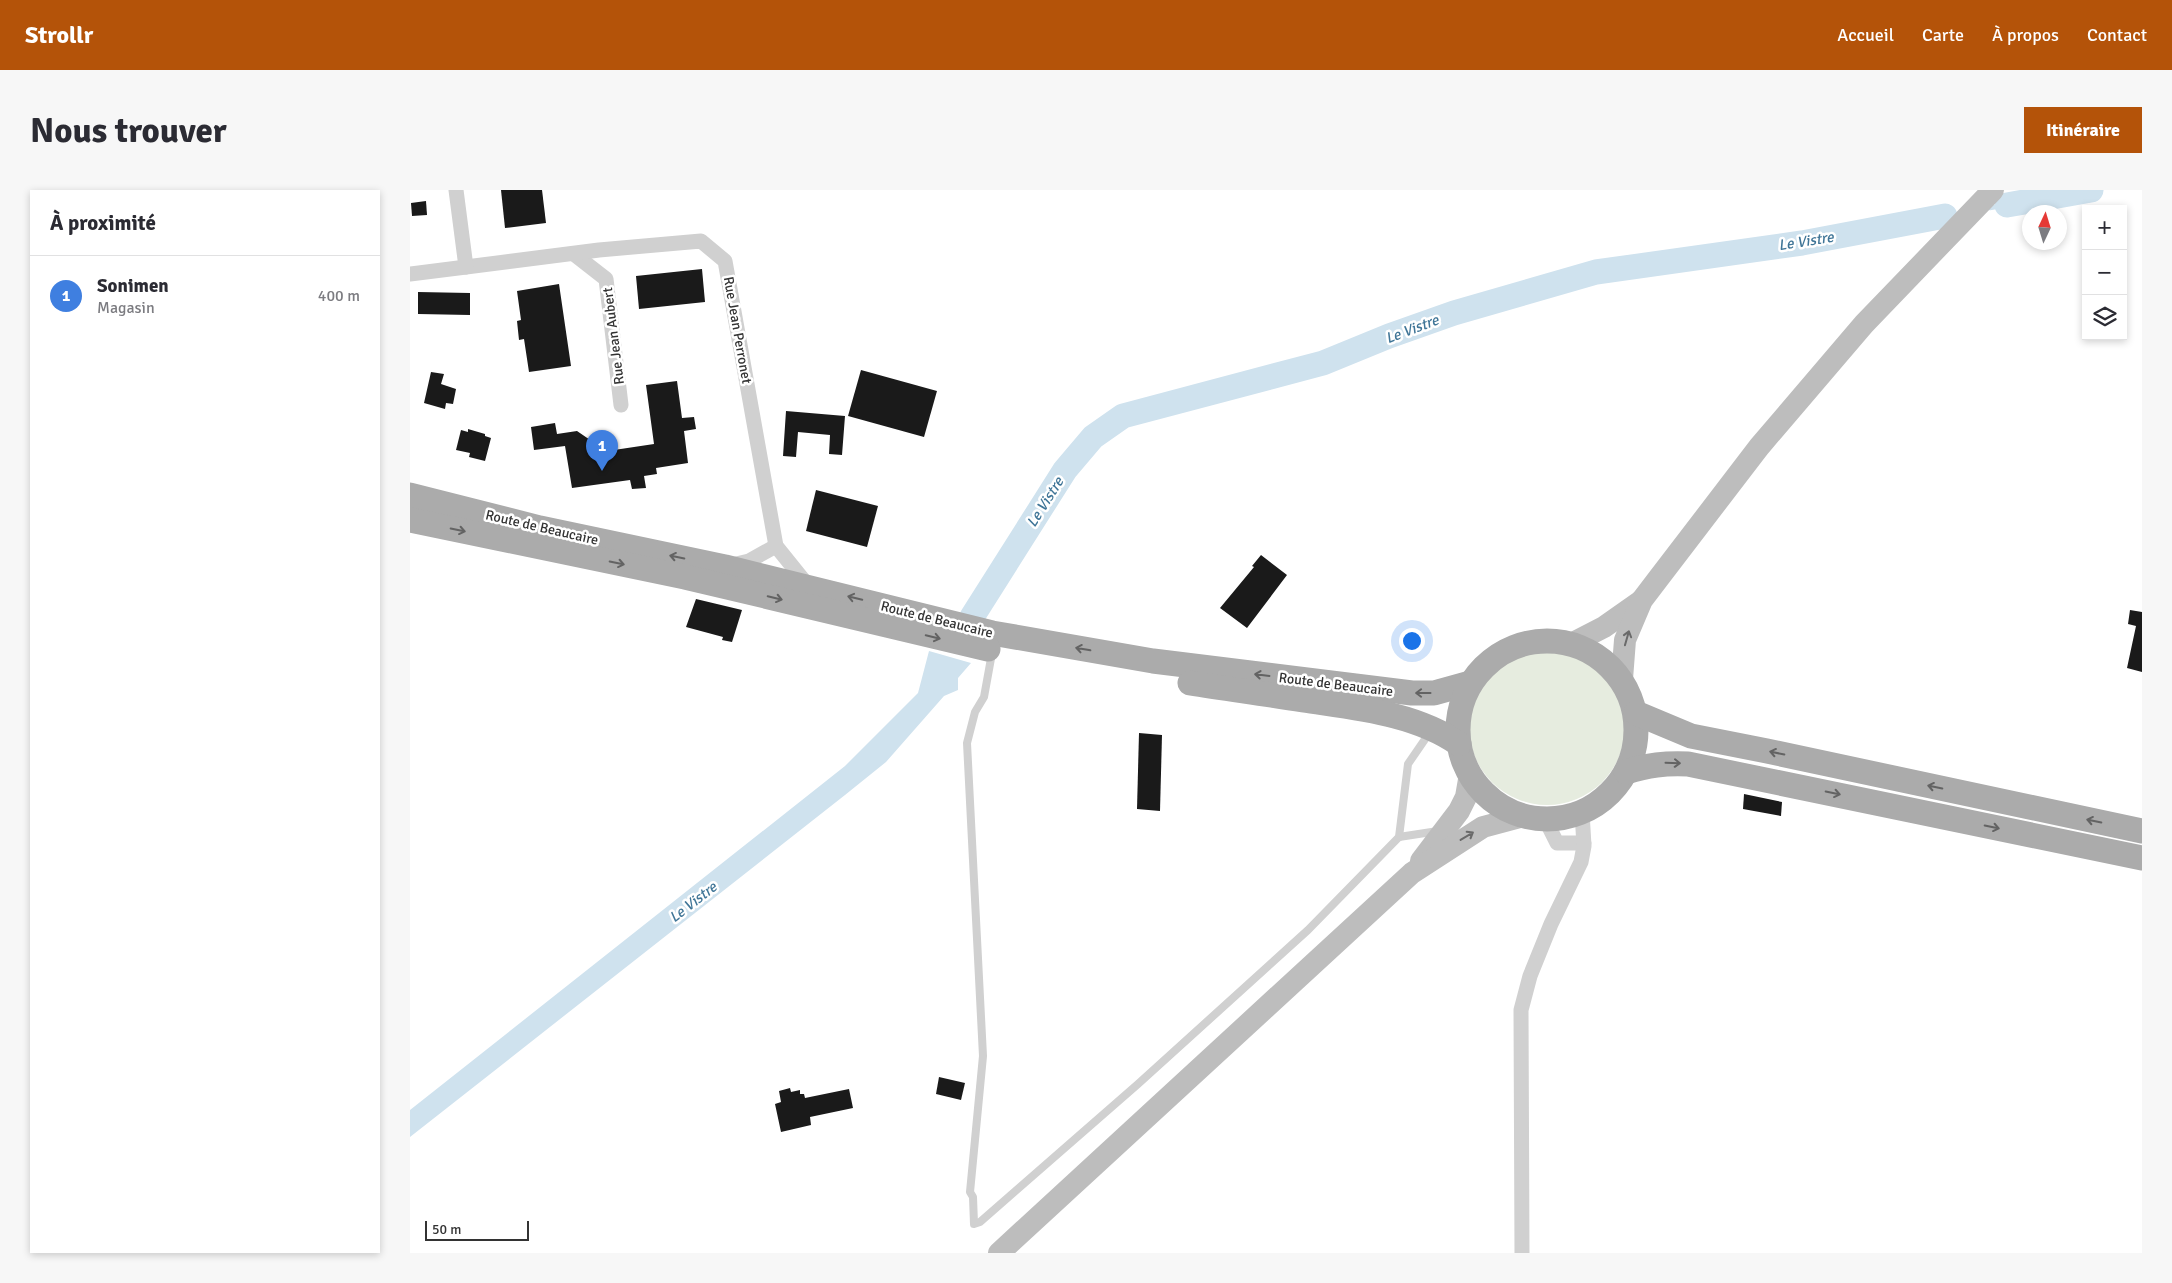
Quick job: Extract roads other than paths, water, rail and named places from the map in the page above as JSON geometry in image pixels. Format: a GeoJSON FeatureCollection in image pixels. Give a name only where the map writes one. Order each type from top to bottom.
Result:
{"type":"FeatureCollection","features":[{"type":"Feature","properties":{"kind":"main road"},"geometry":{"type":"LineString","coordinates":[[1622,679],[1625,640],[1642,600],[1759,447],[1864,324],[1993,190]]}},
{"type":"Feature","properties":{"kind":"main road","name":"Route de Beaucaire"},"geometry":{"type":"LineString","coordinates":[[410,495],[540,528],[725,566],[992,633],[1153,661],[1412,693],[1434,693],[1470,683]]}},
{"type":"Feature","properties":{"kind":"main road","name":"Route de Beaucaire"},"geometry":{"type":"LineString","coordinates":[[410,520],[685,577],[992,650],[1118,672],[1329,704],[1397,717],[1432,728],[1459,744]]}},
{"type":"Feature","properties":{"kind":"main road"},"geometry":{"type":"LineString","coordinates":[[1573,643],[1604,627],[1642,600]]}},
{"type":"Feature","properties":{"kind":"main road"},"geometry":{"type":"LineString","coordinates":[[999,1253],[1412,874],[1483,827],[1534,817],[1564,817],[1582,812],[1604,799],[1616,787],[1626,772],[1636,744],[1636,713],[1622,679],[1600,657],[1573,643],[1547,640],[1514,646],[1483,667],[1470,683],[1458,717],[1459,744],[1470,774],[1495,802],[1534,817]]}},
{"type":"Feature","properties":{"kind":"main road"},"geometry":{"type":"LineString","coordinates":[[1636,713],[1674,730],[1712,741],[2142,831]]}},
{"type":"Feature","properties":{"kind":"main road"},"geometry":{"type":"LineString","coordinates":[[1626,772],[1648,765],[1664,763],[1688,764],[2142,858]]}},
{"type":"Feature","properties":{"kind":"main road"},"geometry":{"type":"LineString","coordinates":[[1412,874],[1459,811],[1466,797],[1470,774]]}},
{"type":"Feature","properties":{"kind":"street"},"geometry":{"type":"LineString","coordinates":[[456,190],[466,267]]}},
{"type":"Feature","properties":{"kind":"street","name":"Rue Jean Perronet"},"geometry":{"type":"LineString","coordinates":[[410,274],[701,240],[725,261],[776,546],[809,587]]}},
{"type":"Feature","properties":{"kind":"street","name":"Rue Jean Aubert"},"geometry":{"type":"LineString","coordinates":[[574,254],[606,278],[621,405]]}},
{"type":"Feature","properties":{"kind":"street"},"geometry":{"type":"LineString","coordinates":[[725,566],[749,562],[776,546]]}},
{"type":"Feature","properties":{"kind":"street"},"geometry":{"type":"LineString","coordinates":[[1522,1253],[1521,1010],[1530,976],[1540,950],[1581,862],[1584,843],[1582,812]]}},
{"type":"Feature","properties":{"kind":"street"},"geometry":{"type":"LineString","coordinates":[[1534,817],[1557,843],[1584,843]]}},
{"type":"Feature","properties":{"kind":"lane"},"geometry":{"type":"LineString","coordinates":[[992,650],[984,697],[975,712],[967,743],[983,1056],[970,1192],[973,1197],[975,1210],[974,1224],[980,1222],[1308,930],[1399,837],[1408,764],[1432,728]]}},
{"type":"Feature","properties":{"kind":"lane"},"geometry":{"type":"LineString","coordinates":[[1399,837],[1443,831]]}},
{"type":"Feature","properties":{"kind":"water"},"geometry":{"type":"Polygon","coordinates":[[[929,651],[971,663],[958,678],[958,690],[944,696],[886,762],[410,1137],[410,1110],[845,766],[918,693],[929,651]]]}},
{"type":"Feature","properties":{"kind":"waterway","name":"Le Vistre"},"geometry":{"type":"LineString","coordinates":[[2007,205],[2091,190]]}},
{"type":"Feature","properties":{"kind":"waterway","name":"Le Vistre"},"geometry":{"type":"LineString","coordinates":[[1990,208],[2007,205]]}},
{"type":"Feature","properties":{"kind":"waterway","name":"Le Vistre"},"geometry":{"type":"LineString","coordinates":[[1945,216],[1954,215]]}},
{"type":"Feature","properties":{"kind":"waterway","name":"Le Vistre"},"geometry":{"type":"LineString","coordinates":[[972,617],[1065,470],[1093,437],[1123,416],[1323,363],[1389,336],[1454,313],[1596,272],[1802,243],[1945,216]]}},
{"type":"Feature","properties":{"kind":"place","name":"Sonimen"},"geometry":{"type":"Point","coordinates":[602,471]}}]}
